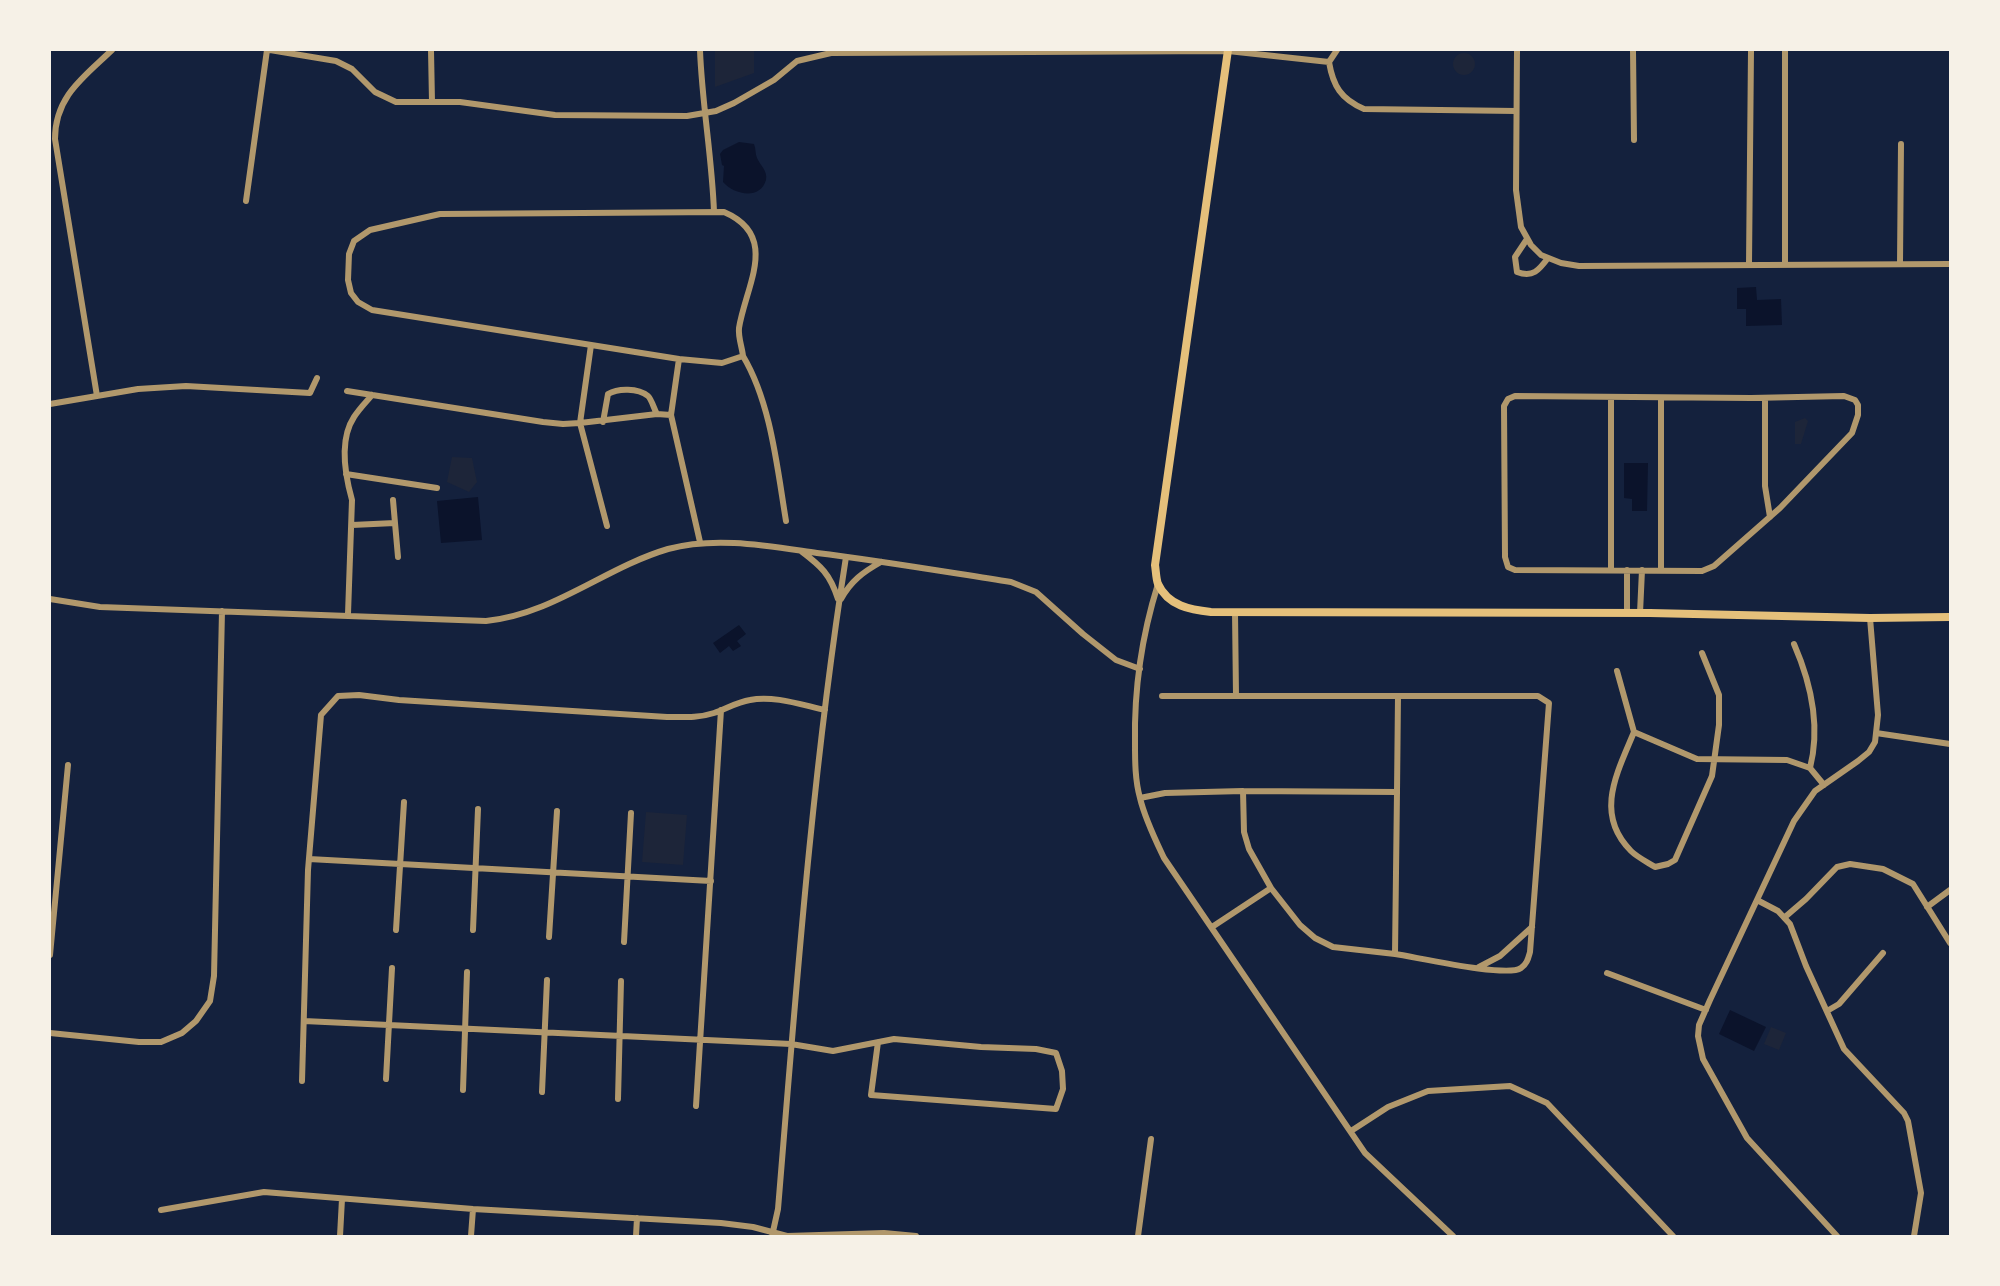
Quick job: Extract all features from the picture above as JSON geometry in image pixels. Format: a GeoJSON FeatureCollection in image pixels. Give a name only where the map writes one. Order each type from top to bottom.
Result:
{"type":"FeatureCollection","features":[{"type":"Feature","properties":{"kind":"main road"},"geometry":{"type":"LineString","coordinates":[[1228,50],[1155,565],[1158,584],[1171,601],[1186,608],[1202,611],[1235,612],[1640,613],[1870,618],[1950,616]]}},
{"type":"Feature","properties":{"kind":"street"},"geometry":{"type":"LineString","coordinates":[[97,396],[55,140],[55,124],[63,101],[72,88],[112,50]]}},
{"type":"Feature","properties":{"kind":"street"},"geometry":{"type":"LineString","coordinates":[[246,201],[268,50],[336,61],[352,69],[375,92],[396,102],[460,102],[555,115],[687,116],[716,111],[774,80],[797,61],[831,53],[891,50],[1228,50],[1329,62]]}},
{"type":"Feature","properties":{"kind":"street"},"geometry":{"type":"LineString","coordinates":[[431,50],[432,102]]}},
{"type":"Feature","properties":{"kind":"street"},"geometry":{"type":"LineString","coordinates":[[700,50],[714,212]]}},
{"type":"Feature","properties":{"kind":"street"},"geometry":{"type":"LineString","coordinates":[[1337,50],[1329,62],[1336,88],[1344,98],[1364,109],[1516,111]]}},
{"type":"Feature","properties":{"kind":"street"},"geometry":{"type":"LineString","coordinates":[[1517,50],[1516,190],[1521,227],[1527,239],[1541,255],[1561,263],[1579,266],[1950,264]]}},
{"type":"Feature","properties":{"kind":"street"},"geometry":{"type":"LineString","coordinates":[[1633,50],[1634,140]]}},
{"type":"Feature","properties":{"kind":"street"},"geometry":{"type":"LineString","coordinates":[[1749,264],[1751,50]]}},
{"type":"Feature","properties":{"kind":"street"},"geometry":{"type":"LineString","coordinates":[[1785,50],[1785,264]]}},
{"type":"Feature","properties":{"kind":"street"},"geometry":{"type":"LineString","coordinates":[[1900,264],[1901,144]]}},
{"type":"Feature","properties":{"kind":"street"},"geometry":{"type":"LineString","coordinates":[[743,356],[722,363],[680,359],[372,310],[358,302],[351,293],[348,280],[349,254],[354,241],[370,230],[440,214],[724,212],[737,217],[748,229],[756,247],[756,266],[739,330],[743,356],[754,375],[771,438],[786,521]]}},
{"type":"Feature","properties":{"kind":"street"},"geometry":{"type":"LineString","coordinates":[[1527,239],[1515,257],[1517,272],[1528,275],[1534,273],[1548,258]]}},
{"type":"Feature","properties":{"kind":"street"},"geometry":{"type":"LineString","coordinates":[[591,345],[580,423],[607,526]]}},
{"type":"Feature","properties":{"kind":"street"},"geometry":{"type":"LineString","coordinates":[[680,359],[671,415],[700,542]]}},
{"type":"Feature","properties":{"kind":"street"},"geometry":{"type":"LineString","coordinates":[[50,404],[138,389],[186,386],[310,393],[317,378]]}},
{"type":"Feature","properties":{"kind":"street"},"geometry":{"type":"LineString","coordinates":[[603,422],[608,394],[615,390],[640,392],[649,397],[657,414]]}},
{"type":"Feature","properties":{"kind":"street"},"geometry":{"type":"LineString","coordinates":[[347,391],[563,424],[603,422],[657,414],[671,415]]}},
{"type":"Feature","properties":{"kind":"street"},"geometry":{"type":"LineString","coordinates":[[348,614],[352,500],[346,474],[345,451],[353,418],[372,395]]}},
{"type":"Feature","properties":{"kind":"street"},"geometry":{"type":"LineString","coordinates":[[1515,396],[1611,397],[1844,396],[1855,400],[1858,405],[1858,415],[1852,434],[1770,517],[1714,566],[1702,571],[1515,570],[1508,567],[1505,558],[1504,418],[1504,406],[1508,399],[1515,396]]}},
{"type":"Feature","properties":{"kind":"street"},"geometry":{"type":"LineString","coordinates":[[1611,397],[1611,570]]}},
{"type":"Feature","properties":{"kind":"street"},"geometry":{"type":"LineString","coordinates":[[1661,398],[1661,571]]}},
{"type":"Feature","properties":{"kind":"street"},"geometry":{"type":"LineString","coordinates":[[1765,398],[1765,486],[1770,517]]}},
{"type":"Feature","properties":{"kind":"street"},"geometry":{"type":"LineString","coordinates":[[346,474],[437,488]]}},
{"type":"Feature","properties":{"kind":"street"},"geometry":{"type":"LineString","coordinates":[[393,500],[398,557]]}},
{"type":"Feature","properties":{"kind":"street"},"geometry":{"type":"LineString","coordinates":[[352,525],[395,522]]}},
{"type":"Feature","properties":{"kind":"street"},"geometry":{"type":"LineString","coordinates":[[50,599],[100,607],[348,614],[486,621],[504,619],[543,608],[628,565],[666,550],[700,542],[762,545],[1011,582],[1036,592],[1116,660],[1140,669]]}},
{"type":"Feature","properties":{"kind":"street"},"geometry":{"type":"LineString","coordinates":[[800,550],[821,565],[833,584],[839,602]]}},
{"type":"Feature","properties":{"kind":"street"},"geometry":{"type":"LineString","coordinates":[[772,1235],[778,1209],[808,852],[846,556]]}},
{"type":"Feature","properties":{"kind":"street"},"geometry":{"type":"LineString","coordinates":[[839,602],[849,585],[863,572],[881,562]]}},
{"type":"Feature","properties":{"kind":"street"},"geometry":{"type":"LineString","coordinates":[[1627,570],[1627,613]]}},
{"type":"Feature","properties":{"kind":"street"},"geometry":{"type":"LineString","coordinates":[[1640,613],[1642,570]]}},
{"type":"Feature","properties":{"kind":"street"},"geometry":{"type":"LineString","coordinates":[[1158,584],[1146,621],[1134,708],[1135,771],[1140,798],[1164,858],[1365,1153],[1454,1236]]}},
{"type":"Feature","properties":{"kind":"street"},"geometry":{"type":"LineString","coordinates":[[50,1033],[161,1042],[182,1033],[196,1021],[210,1002],[214,976],[222,611]]}},
{"type":"Feature","properties":{"kind":"street"},"geometry":{"type":"LineString","coordinates":[[1235,612],[1236,696]]}},
{"type":"Feature","properties":{"kind":"street"},"geometry":{"type":"LineString","coordinates":[[1837,1236],[1746,1138],[1703,1059],[1698,1036],[1699,1025],[1794,821],[1815,791],[1869,752],[1875,742],[1878,715],[1870,618]]}},
{"type":"Feature","properties":{"kind":"street"},"geometry":{"type":"LineString","coordinates":[[1794,644],[1807,674],[1814,717],[1814,751],[1810,768]]}},
{"type":"Feature","properties":{"kind":"street"},"geometry":{"type":"LineString","coordinates":[[1617,671],[1634,732],[1614,779],[1610,815],[1616,830],[1631,851],[1654,867],[1675,860],[1712,776],[1719,725],[1719,695],[1702,653]]}},
{"type":"Feature","properties":{"kind":"street"},"geometry":{"type":"LineString","coordinates":[[302,1081],[309,859],[321,715],[338,696],[359,695],[399,700],[667,717],[692,717],[752,699],[773,700],[825,710]]}},
{"type":"Feature","properties":{"kind":"street"},"geometry":{"type":"LineString","coordinates":[[1162,696],[1538,696],[1549,703],[1532,927],[1527,963],[1520,970],[1499,971],[1342,948],[1315,938],[1300,925],[1271,888],[1249,849],[1244,832],[1243,791]]}},
{"type":"Feature","properties":{"kind":"street"},"geometry":{"type":"LineString","coordinates":[[1395,954],[1398,696]]}},
{"type":"Feature","properties":{"kind":"street"},"geometry":{"type":"LineString","coordinates":[[696,1106],[721,710]]}},
{"type":"Feature","properties":{"kind":"street"},"geometry":{"type":"LineString","coordinates":[[1634,732],[1698,759],[1787,760],[1810,768],[1824,785]]}},
{"type":"Feature","properties":{"kind":"street"},"geometry":{"type":"LineString","coordinates":[[1876,733],[1950,744]]}},
{"type":"Feature","properties":{"kind":"street"},"geometry":{"type":"LineString","coordinates":[[50,955],[68,765]]}},
{"type":"Feature","properties":{"kind":"street"},"geometry":{"type":"LineString","coordinates":[[1140,798],[1165,793],[1243,791],[1397,792]]}},
{"type":"Feature","properties":{"kind":"street"},"geometry":{"type":"LineString","coordinates":[[396,930],[404,802]]}},
{"type":"Feature","properties":{"kind":"street"},"geometry":{"type":"LineString","coordinates":[[473,930],[478,809]]}},
{"type":"Feature","properties":{"kind":"street"},"geometry":{"type":"LineString","coordinates":[[549,937],[557,811]]}},
{"type":"Feature","properties":{"kind":"street"},"geometry":{"type":"LineString","coordinates":[[624,942],[631,813]]}},
{"type":"Feature","properties":{"kind":"street"},"geometry":{"type":"LineString","coordinates":[[309,859],[711,881]]}},
{"type":"Feature","properties":{"kind":"street"},"geometry":{"type":"LineString","coordinates":[[1785,917],[1837,867],[1850,864],[1884,869],[1913,884],[1950,943]]}},
{"type":"Feature","properties":{"kind":"street"},"geometry":{"type":"LineString","coordinates":[[1212,927],[1271,888]]}},
{"type":"Feature","properties":{"kind":"street"},"geometry":{"type":"LineString","coordinates":[[1928,907],[1950,890]]}},
{"type":"Feature","properties":{"kind":"street"},"geometry":{"type":"LineString","coordinates":[[1757,900],[1778,911],[1790,924],[1848,1055],[1904,1113],[1908,1121],[1921,1193],[1914,1236]]}},
{"type":"Feature","properties":{"kind":"street"},"geometry":{"type":"LineString","coordinates":[[1479,968],[1500,956],[1532,927]]}},
{"type":"Feature","properties":{"kind":"street"},"geometry":{"type":"LineString","coordinates":[[1827,1011],[1839,1004],[1883,953]]}},
{"type":"Feature","properties":{"kind":"street"},"geometry":{"type":"LineString","coordinates":[[386,1079],[392,968]]}},
{"type":"Feature","properties":{"kind":"street"},"geometry":{"type":"LineString","coordinates":[[463,1090],[467,972]]}},
{"type":"Feature","properties":{"kind":"street"},"geometry":{"type":"LineString","coordinates":[[1607,973],[1706,1010]]}},
{"type":"Feature","properties":{"kind":"street"},"geometry":{"type":"LineString","coordinates":[[542,1092],[547,980]]}},
{"type":"Feature","properties":{"kind":"street"},"geometry":{"type":"LineString","coordinates":[[618,1099],[621,981]]}},
{"type":"Feature","properties":{"kind":"street"},"geometry":{"type":"LineString","coordinates":[[304,1021],[791,1044],[833,1051],[878,1042],[894,1040],[1036,1049],[1056,1053],[1062,1071],[1063,1089],[1056,1109],[871,1095],[878,1042]]}},
{"type":"Feature","properties":{"kind":"street"},"geometry":{"type":"LineString","coordinates":[[1351,1131],[1388,1107],[1428,1090],[1510,1086],[1547,1103],[1673,1236]]}},
{"type":"Feature","properties":{"kind":"street"},"geometry":{"type":"LineString","coordinates":[[1138,1236],[1151,1139]]}},
{"type":"Feature","properties":{"kind":"street"},"geometry":{"type":"LineString","coordinates":[[161,1210],[264,1192],[472,1209],[721,1222],[753,1227],[772,1235],[884,1233],[916,1236]]}},
{"type":"Feature","properties":{"kind":"street"},"geometry":{"type":"LineString","coordinates":[[340,1236],[342,1199]]}},
{"type":"Feature","properties":{"kind":"street"},"geometry":{"type":"LineString","coordinates":[[471,1236],[472,1209]]}},
{"type":"Feature","properties":{"kind":"street"},"geometry":{"type":"LineString","coordinates":[[636,1236],[637,1218]]}},
{"type":"Feature","properties":{"kind":"shaded area"},"geometry":{"type":"Polygon","coordinates":[[[715,50],[754,50],[754,73],[715,87],[715,50]]]}},
{"type":"Feature","properties":{"kind":"shaded area"},"geometry":{"type":"Polygon","coordinates":[[[1464,53],[1472,56],[1475,64],[1472,72],[1464,75],[1456,72],[1453,64],[1456,56],[1464,53]]]}},
{"type":"Feature","properties":{"kind":"shaded area"},"geometry":{"type":"Polygon","coordinates":[[[739,142],[754,144],[757,158],[766,174],[763,187],[752,193],[733,190],[723,182],[724,166],[720,154],[739,142]]]}},
{"type":"Feature","properties":{"kind":"shaded area"},"geometry":{"type":"Polygon","coordinates":[[[1756,287],[1757,300],[1781,299],[1782,325],[1746,326],[1746,309],[1737,309],[1737,288],[1756,287]]]}},
{"type":"Feature","properties":{"kind":"shaded area"},"geometry":{"type":"Polygon","coordinates":[[[1805,418],[1808,421],[1801,444],[1795,444],[1795,422],[1805,418]]]}},
{"type":"Feature","properties":{"kind":"shaded area"},"geometry":{"type":"Polygon","coordinates":[[[452,457],[472,458],[477,482],[469,492],[447,482],[452,457]]]}},
{"type":"Feature","properties":{"kind":"shaded area"},"geometry":{"type":"Polygon","coordinates":[[[1624,463],[1648,463],[1647,511],[1632,511],[1632,499],[1624,498],[1624,463]]]}},
{"type":"Feature","properties":{"kind":"shaded area"},"geometry":{"type":"Polygon","coordinates":[[[478,497],[482,540],[441,543],[437,501],[478,497]]]}},
{"type":"Feature","properties":{"kind":"shaded area"},"geometry":{"type":"Polygon","coordinates":[[[739,625],[746,634],[737,641],[741,646],[733,651],[729,646],[720,653],[713,643],[739,625]]]}},
{"type":"Feature","properties":{"kind":"shaded area"},"geometry":{"type":"Polygon","coordinates":[[[646,812],[687,815],[683,865],[642,862],[646,812]]]}},
{"type":"Feature","properties":{"kind":"shaded area"},"geometry":{"type":"Polygon","coordinates":[[[1730,1010],[1766,1027],[1754,1051],[1719,1034],[1730,1010]]]}},
{"type":"Feature","properties":{"kind":"shaded area"},"geometry":{"type":"Polygon","coordinates":[[[1771,1027],[1786,1033],[1779,1050],[1764,1044],[1771,1027]]]}}]}
